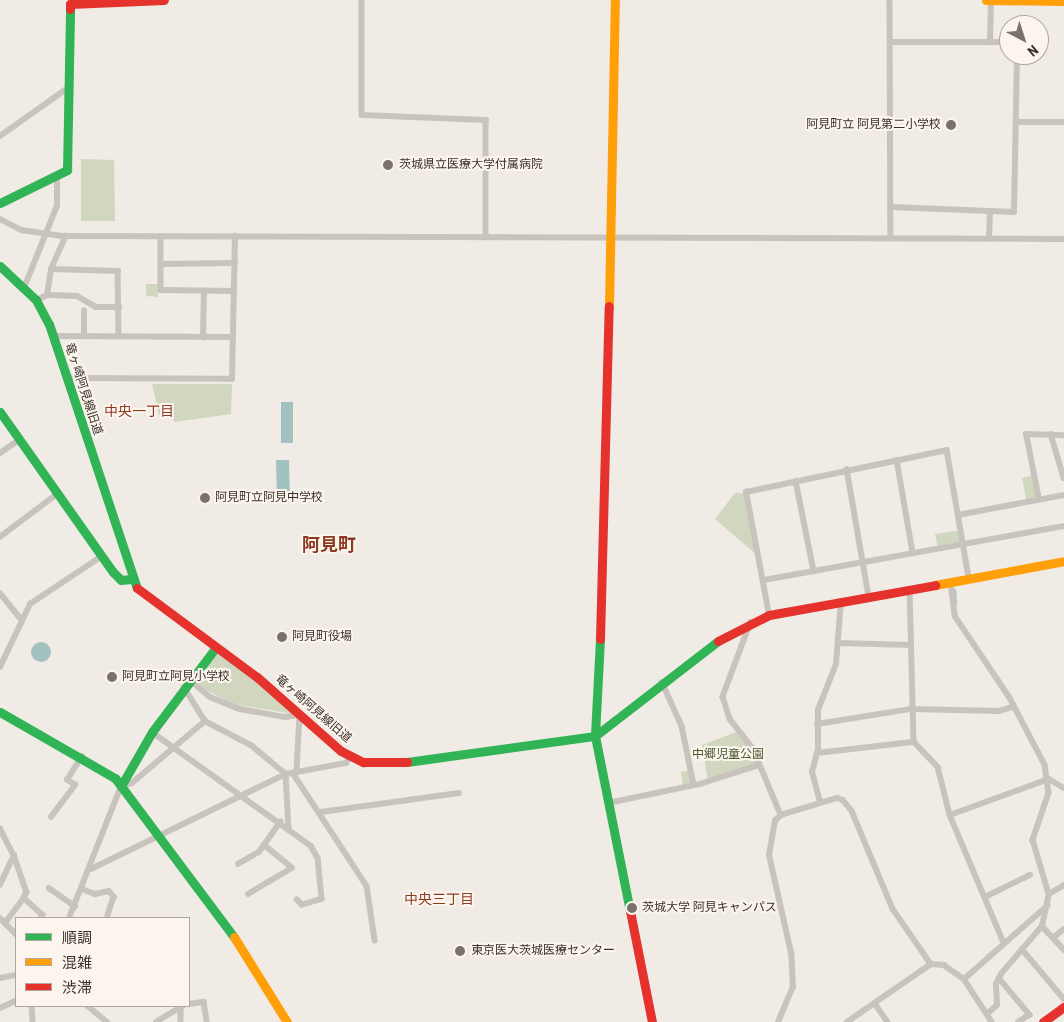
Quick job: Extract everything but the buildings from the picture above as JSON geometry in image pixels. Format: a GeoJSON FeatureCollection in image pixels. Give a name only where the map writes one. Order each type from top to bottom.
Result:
{"type":"FeatureCollection","features":[{"type":"Feature","properties":{"kind":"street"},"geometry":{"type":"LineString","coordinates":[[0,203],[57,176],[68,166],[65,90],[70,2],[164,0]]}},
{"type":"Feature","properties":{"kind":"street"},"geometry":{"type":"LineString","coordinates":[[362,0],[362,115],[486,120],[486,236]]}},
{"type":"Feature","properties":{"kind":"street"},"geometry":{"type":"LineString","coordinates":[[614,0],[610,237],[595,736],[652,1022]]}},
{"type":"Feature","properties":{"kind":"street"},"geometry":{"type":"LineString","coordinates":[[890,0],[891,237]]}},
{"type":"Feature","properties":{"kind":"street"},"geometry":{"type":"LineString","coordinates":[[986,0],[1064,1]]}},
{"type":"Feature","properties":{"kind":"street"},"geometry":{"type":"LineString","coordinates":[[990,42],[991,0]]}},
{"type":"Feature","properties":{"kind":"street"},"geometry":{"type":"LineString","coordinates":[[890,42],[999,42]]}},
{"type":"Feature","properties":{"kind":"street"},"geometry":{"type":"LineString","coordinates":[[891,208],[990,213],[1014,212],[1017,65]]}},
{"type":"Feature","properties":{"kind":"street"},"geometry":{"type":"LineString","coordinates":[[0,136],[65,90]]}},
{"type":"Feature","properties":{"kind":"street"},"geometry":{"type":"LineString","coordinates":[[1016,122],[1064,122]]}},
{"type":"Feature","properties":{"kind":"street"},"geometry":{"type":"LineString","coordinates":[[24,288],[57,206],[57,176]]}},
{"type":"Feature","properties":{"kind":"street"},"geometry":{"type":"LineString","coordinates":[[989,238],[990,213]]}},
{"type":"Feature","properties":{"kind":"street"},"geometry":{"type":"LineString","coordinates":[[0,219],[22,230],[66,236],[1064,239]]}},
{"type":"Feature","properties":{"kind":"street"},"geometry":{"type":"LineString","coordinates":[[47,295],[51,269],[66,236]]}},
{"type":"Feature","properties":{"kind":"street"},"geometry":{"type":"LineString","coordinates":[[161,236],[161,290],[234,291]]}},
{"type":"Feature","properties":{"kind":"street"},"geometry":{"type":"LineString","coordinates":[[67,378],[232,379],[235,236]]}},
{"type":"Feature","properties":{"kind":"street"},"geometry":{"type":"LineString","coordinates":[[161,264],[235,263]]}},
{"type":"Feature","properties":{"kind":"street","name":"竜ヶ崎阿見線旧道"},"geometry":{"type":"LineString","coordinates":[[0,266],[36,300],[53,336],[131,579],[144,597],[216,646],[350,757],[393,764],[595,736]]}},
{"type":"Feature","properties":{"kind":"street"},"geometry":{"type":"LineString","coordinates":[[51,269],[118,271],[119,336]]}},
{"type":"Feature","properties":{"kind":"street"},"geometry":{"type":"LineString","coordinates":[[203,338],[204,291]]}},
{"type":"Feature","properties":{"kind":"street"},"geometry":{"type":"LineString","coordinates":[[36,300],[47,295],[77,296],[96,307],[119,307]]}},
{"type":"Feature","properties":{"kind":"street"},"geometry":{"type":"LineString","coordinates":[[84,311],[84,336]]}},
{"type":"Feature","properties":{"kind":"street"},"geometry":{"type":"LineString","coordinates":[[53,336],[232,337]]}},
{"type":"Feature","properties":{"kind":"street"},"geometry":{"type":"LineString","coordinates":[[0,412],[119,578],[131,579]]}},
{"type":"Feature","properties":{"kind":"street"},"geometry":{"type":"LineString","coordinates":[[1039,500],[1026,434],[1064,435]]}},
{"type":"Feature","properties":{"kind":"street"},"geometry":{"type":"LineString","coordinates":[[1051,434],[1064,478]]}},
{"type":"Feature","properties":{"kind":"street"},"geometry":{"type":"LineString","coordinates":[[0,453],[19,440]]}},
{"type":"Feature","properties":{"kind":"street"},"geometry":{"type":"LineString","coordinates":[[769,615],[764,580],[746,492],[946,450],[969,578]]}},
{"type":"Feature","properties":{"kind":"street"},"geometry":{"type":"LineString","coordinates":[[897,460],[913,553]]}},
{"type":"Feature","properties":{"kind":"street"},"geometry":{"type":"LineString","coordinates":[[847,470],[870,596]]}},
{"type":"Feature","properties":{"kind":"street"},"geometry":{"type":"LineString","coordinates":[[796,481],[814,571]]}},
{"type":"Feature","properties":{"kind":"street"},"geometry":{"type":"LineString","coordinates":[[0,537],[57,494]]}},
{"type":"Feature","properties":{"kind":"street"},"geometry":{"type":"LineString","coordinates":[[958,515],[1064,495]]}},
{"type":"Feature","properties":{"kind":"street"},"geometry":{"type":"LineString","coordinates":[[764,580],[1064,526]]}},
{"type":"Feature","properties":{"kind":"street"},"geometry":{"type":"LineString","coordinates":[[0,667],[22,620],[47,589],[102,556]]}},
{"type":"Feature","properties":{"kind":"street"},"geometry":{"type":"LineString","coordinates":[[595,736],[717,640],[769,615],[1064,561]]}},
{"type":"Feature","properties":{"kind":"street"},"geometry":{"type":"LineString","coordinates":[[950,582],[955,616],[1013,707],[1049,778],[1064,788]]}},
{"type":"Feature","properties":{"kind":"street"},"geometry":{"type":"LineString","coordinates":[[910,589],[910,710],[914,742],[938,767],[950,815],[1004,943]]}},
{"type":"Feature","properties":{"kind":"street"},"geometry":{"type":"LineString","coordinates":[[0,593],[22,620]]}},
{"type":"Feature","properties":{"kind":"street"},"geometry":{"type":"LineString","coordinates":[[820,802],[812,772],[817,753],[817,724],[839,643],[841,601]]}},
{"type":"Feature","properties":{"kind":"street"},"geometry":{"type":"LineString","coordinates":[[751,622],[723,697],[730,719],[753,748],[781,815]]}},
{"type":"Feature","properties":{"kind":"street"},"geometry":{"type":"LineString","coordinates":[[839,643],[911,645]]}},
{"type":"Feature","properties":{"kind":"street"},"geometry":{"type":"LineString","coordinates":[[70,917],[91,869],[121,786],[152,732],[216,646]]}},
{"type":"Feature","properties":{"kind":"street"},"geometry":{"type":"LineString","coordinates":[[662,682],[682,726],[694,785]]}},
{"type":"Feature","properties":{"kind":"street"},"geometry":{"type":"LineString","coordinates":[[187,684],[210,697],[240,709],[285,717],[300,715],[295,772],[366,886],[375,940]]}},
{"type":"Feature","properties":{"kind":"street"},"geometry":{"type":"LineString","coordinates":[[187,684],[204,721],[251,745],[286,774],[289,829]]}},
{"type":"Feature","properties":{"kind":"street"},"geometry":{"type":"LineString","coordinates":[[817,724],[910,710],[999,711],[1013,707]]}},
{"type":"Feature","properties":{"kind":"street"},"geometry":{"type":"LineString","coordinates":[[1,715],[108,770],[224,922],[288,1022]]}},
{"type":"Feature","properties":{"kind":"street"},"geometry":{"type":"LineString","coordinates":[[121,786],[132,783],[204,721]]}},
{"type":"Feature","properties":{"kind":"street"},"geometry":{"type":"LineString","coordinates":[[152,732],[280,822],[310,846],[320,867],[322,898],[302,906],[297,900]]}},
{"type":"Feature","properties":{"kind":"street"},"geometry":{"type":"LineString","coordinates":[[817,753],[914,742]]}},
{"type":"Feature","properties":{"kind":"street"},"geometry":{"type":"LineString","coordinates":[[51,818],[75,785],[67,780],[82,756]]}},
{"type":"Feature","properties":{"kind":"street"},"geometry":{"type":"LineString","coordinates":[[91,869],[244,797],[286,774],[346,763],[350,757]]}},
{"type":"Feature","properties":{"kind":"street"},"geometry":{"type":"LineString","coordinates":[[608,803],[694,785],[759,765]]}},
{"type":"Feature","properties":{"kind":"street"},"geometry":{"type":"LineString","coordinates":[[950,815],[1049,778]]}},
{"type":"Feature","properties":{"kind":"street"},"geometry":{"type":"LineString","coordinates":[[847,1022],[876,1005],[931,964],[944,965],[964,979],[989,1019],[997,1005],[999,978],[1042,926],[1049,904],[1049,894],[1033,840],[1049,778]]}},
{"type":"Feature","properties":{"kind":"street"},"geometry":{"type":"LineString","coordinates":[[321,812],[459,793]]}},
{"type":"Feature","properties":{"kind":"street"},"geometry":{"type":"LineString","coordinates":[[778,1022],[793,987],[792,954],[770,854],[775,821],[781,815],[837,798],[852,811],[893,909],[931,964]]}},
{"type":"Feature","properties":{"kind":"street"},"geometry":{"type":"LineString","coordinates":[[238,864],[264,845],[280,822]]}},
{"type":"Feature","properties":{"kind":"street"},"geometry":{"type":"LineString","coordinates":[[0,828],[14,855],[27,892],[5,923]]}},
{"type":"Feature","properties":{"kind":"street"},"geometry":{"type":"LineString","coordinates":[[248,894],[292,868],[264,845]]}},
{"type":"Feature","properties":{"kind":"street"},"geometry":{"type":"LineString","coordinates":[[0,885],[14,855]]}},
{"type":"Feature","properties":{"kind":"street"},"geometry":{"type":"LineString","coordinates":[[985,897],[1030,875]]}},
{"type":"Feature","properties":{"kind":"street"},"geometry":{"type":"LineString","coordinates":[[1049,894],[1064,885]]}},
{"type":"Feature","properties":{"kind":"street"},"geometry":{"type":"LineString","coordinates":[[49,888],[75,906]]}},
{"type":"Feature","properties":{"kind":"street"},"geometry":{"type":"LineString","coordinates":[[82,889],[95,894],[109,891],[114,897],[107,917]]}},
{"type":"Feature","properties":{"kind":"street"},"geometry":{"type":"LineString","coordinates":[[24,898],[43,915],[42,917]]}},
{"type":"Feature","properties":{"kind":"street"},"geometry":{"type":"LineString","coordinates":[[964,979],[1049,904]]}},
{"type":"Feature","properties":{"kind":"street"},"geometry":{"type":"LineString","coordinates":[[0,918],[15,933]]}},
{"type":"Feature","properties":{"kind":"street"},"geometry":{"type":"LineString","coordinates":[[1042,926],[1064,950]]}},
{"type":"Feature","properties":{"kind":"street"},"geometry":{"type":"LineString","coordinates":[[1053,938],[1064,929]]}},
{"type":"Feature","properties":{"kind":"street"},"geometry":{"type":"LineString","coordinates":[[1022,949],[1064,999]]}},
{"type":"Feature","properties":{"kind":"street"},"geometry":{"type":"LineString","coordinates":[[0,978],[15,975]]}},
{"type":"Feature","properties":{"kind":"street"},"geometry":{"type":"LineString","coordinates":[[999,978],[1030,1015],[1019,1022]]}},
{"type":"Feature","properties":{"kind":"street"},"geometry":{"type":"LineString","coordinates":[[0,1008],[15,1001]]}},
{"type":"Feature","properties":{"kind":"street"},"geometry":{"type":"LineString","coordinates":[[190,1004],[204,1002],[207,1022]]}},
{"type":"Feature","properties":{"kind":"street"},"geometry":{"type":"LineString","coordinates":[[876,1005],[888,1022]]}},
{"type":"Feature","properties":{"kind":"street"},"geometry":{"type":"LineString","coordinates":[[32,1007],[33,1022]]}},
{"type":"Feature","properties":{"kind":"street"},"geometry":{"type":"LineString","coordinates":[[89,1007],[107,1022]]}},
{"type":"Feature","properties":{"kind":"street"},"geometry":{"type":"LineString","coordinates":[[156,1022],[182,1007]]}},
{"type":"Feature","properties":{"kind":"street"},"geometry":{"type":"LineString","coordinates":[[181,1022],[182,1007]]}},
{"type":"Feature","properties":{"kind":"street"},"geometry":{"type":"LineString","coordinates":[[1043,1022],[1064,1007]]}},
{"type":"Feature","properties":{"kind":"green space"},"geometry":{"type":"Polygon","coordinates":[[[81,159],[114,160],[115,221],[81,221],[81,159]]]}},
{"type":"Feature","properties":{"kind":"green space"},"geometry":{"type":"Polygon","coordinates":[[[146,284],[158,284],[158,297],[146,296],[146,284]]]}},
{"type":"Feature","properties":{"kind":"green space"},"geometry":{"type":"Polygon","coordinates":[[[152,384],[232,384],[231,414],[174,422],[173,414],[159,415],[152,384]]]}},
{"type":"Feature","properties":{"kind":"green space"},"geometry":{"type":"Polygon","coordinates":[[[1034,475],[1039,500],[1027,503],[1022,478],[1034,475]]]}},
{"type":"Feature","properties":{"kind":"green space"},"geometry":{"type":"Polygon","coordinates":[[[735,493],[746,493],[758,556],[715,519],[735,493]]]}},
{"type":"Feature","properties":{"kind":"green space"},"geometry":{"type":"Polygon","coordinates":[[[961,530],[964,544],[938,549],[935,534],[961,530]]]}},
{"type":"Feature","properties":{"kind":"green space"},"geometry":{"type":"Polygon","coordinates":[[[217,650],[260,683],[294,714],[232,704],[206,690],[194,679],[217,650]]]}},
{"type":"Feature","properties":{"kind":"green space","name":"中郷児童公園"},"geometry":{"type":"Polygon","coordinates":[[[739,731],[759,765],[708,781],[702,745],[739,731]]]}},
{"type":"Feature","properties":{"kind":"green space"},"geometry":{"type":"Polygon","coordinates":[[[691,770],[694,785],[683,786],[681,772],[691,770]]]}},
{"type":"Feature","properties":{"kind":"water"},"geometry":{"type":"Polygon","coordinates":[[[281,402],[293,402],[293,443],[281,443],[281,402]]]}},
{"type":"Feature","properties":{"kind":"water"},"geometry":{"type":"Polygon","coordinates":[[[276,460],[289,460],[290,500],[277,501],[276,460]]]}},
{"type":"Feature","properties":{"kind":"water"},"geometry":{"type":"Polygon","coordinates":[[[41,642],[48,645],[51,652],[48,659],[41,662],[34,659],[31,652],[34,645],[41,642]]]}},
{"type":"Feature","properties":{"kind":"waterway"},"geometry":{"type":"LineString","coordinates":[[955,590],[956,604]]}},
{"type":"Feature","properties":{"kind":"traffic: fast"},"geometry":{"type":"LineString","coordinates":[[0,203],[67,170],[70,9]]}},
{"type":"Feature","properties":{"kind":"traffic: fast"},"geometry":{"type":"LineString","coordinates":[[0,266],[36,300],[49,324],[137,588]]}},
{"type":"Feature","properties":{"kind":"traffic: fast"},"geometry":{"type":"LineString","coordinates":[[0,412],[113,572],[121,580],[131,579]]}},
{"type":"Feature","properties":{"kind":"traffic: fast"},"geometry":{"type":"LineString","coordinates":[[600,639],[595,736],[630,911]]}},
{"type":"Feature","properties":{"kind":"traffic: fast"},"geometry":{"type":"LineString","coordinates":[[407,762],[595,736],[718,641]]}},
{"type":"Feature","properties":{"kind":"traffic: fast"},"geometry":{"type":"LineString","coordinates":[[121,786],[152,732],[216,647]]}},
{"type":"Feature","properties":{"kind":"traffic: fast"},"geometry":{"type":"LineString","coordinates":[[0,712],[115,778],[234,937]]}},
{"type":"Feature","properties":{"kind":"traffic: slow"},"geometry":{"type":"LineString","coordinates":[[609,306],[615,0]]}},
{"type":"Feature","properties":{"kind":"traffic: slow"},"geometry":{"type":"LineString","coordinates":[[986,0],[1064,1]]}},
{"type":"Feature","properties":{"kind":"traffic: slow"},"geometry":{"type":"LineString","coordinates":[[935,585],[1064,561]]}},
{"type":"Feature","properties":{"kind":"traffic: slow"},"geometry":{"type":"LineString","coordinates":[[234,937],[287,1022]]}},
{"type":"Feature","properties":{"kind":"traffic: jam"},"geometry":{"type":"LineString","coordinates":[[70,9],[70,4],[164,0]]}},
{"type":"Feature","properties":{"kind":"traffic: jam"},"geometry":{"type":"LineString","coordinates":[[600,639],[609,306]]}},
{"type":"Feature","properties":{"kind":"traffic: jam"},"geometry":{"type":"LineString","coordinates":[[718,641],[769,615],[935,585]]}},
{"type":"Feature","properties":{"kind":"traffic: jam"},"geometry":{"type":"LineString","coordinates":[[137,588],[257,677],[341,751],[363,762],[407,762]]}},
{"type":"Feature","properties":{"kind":"traffic: jam"},"geometry":{"type":"LineString","coordinates":[[630,911],[652,1022]]}},
{"type":"Feature","properties":{"kind":"traffic: jam"},"geometry":{"type":"LineString","coordinates":[[1043,1022],[1064,1007]]}},
{"type":"Feature","properties":{"kind":"place","name":"阿見町立 阿見第二小学校"},"geometry":{"type":"Point","coordinates":[951,125]}},
{"type":"Feature","properties":{"kind":"place","name":"茨城県立医療大学付属病院"},"geometry":{"type":"Point","coordinates":[388,165]}},
{"type":"Feature","properties":{"kind":"place","name":"阿見町立阿見中学校"},"geometry":{"type":"Point","coordinates":[205,498]}},
{"type":"Feature","properties":{"kind":"place","name":"阿見町役場"},"geometry":{"type":"Point","coordinates":[282,637]}},
{"type":"Feature","properties":{"kind":"place","name":"阿見町立阿見小学校"},"geometry":{"type":"Point","coordinates":[112,677]}},
{"type":"Feature","properties":{"kind":"place","name":"茨城大学 阿見キャンパス"},"geometry":{"type":"Point","coordinates":[632,908]}},
{"type":"Feature","properties":{"kind":"place","name":"東京医大茨城医療センター"},"geometry":{"type":"Point","coordinates":[460,951]}},
{"type":"Feature","properties":{"kind":"district","name":"中央一丁目"},"geometry":{"type":"Point","coordinates":[139,411]}},
{"type":"Feature","properties":{"kind":"district","name":"阿見町"},"geometry":{"type":"Point","coordinates":[329,545]}},
{"type":"Feature","properties":{"kind":"district","name":"中央三丁目"},"geometry":{"type":"Point","coordinates":[439,899]}}]}
